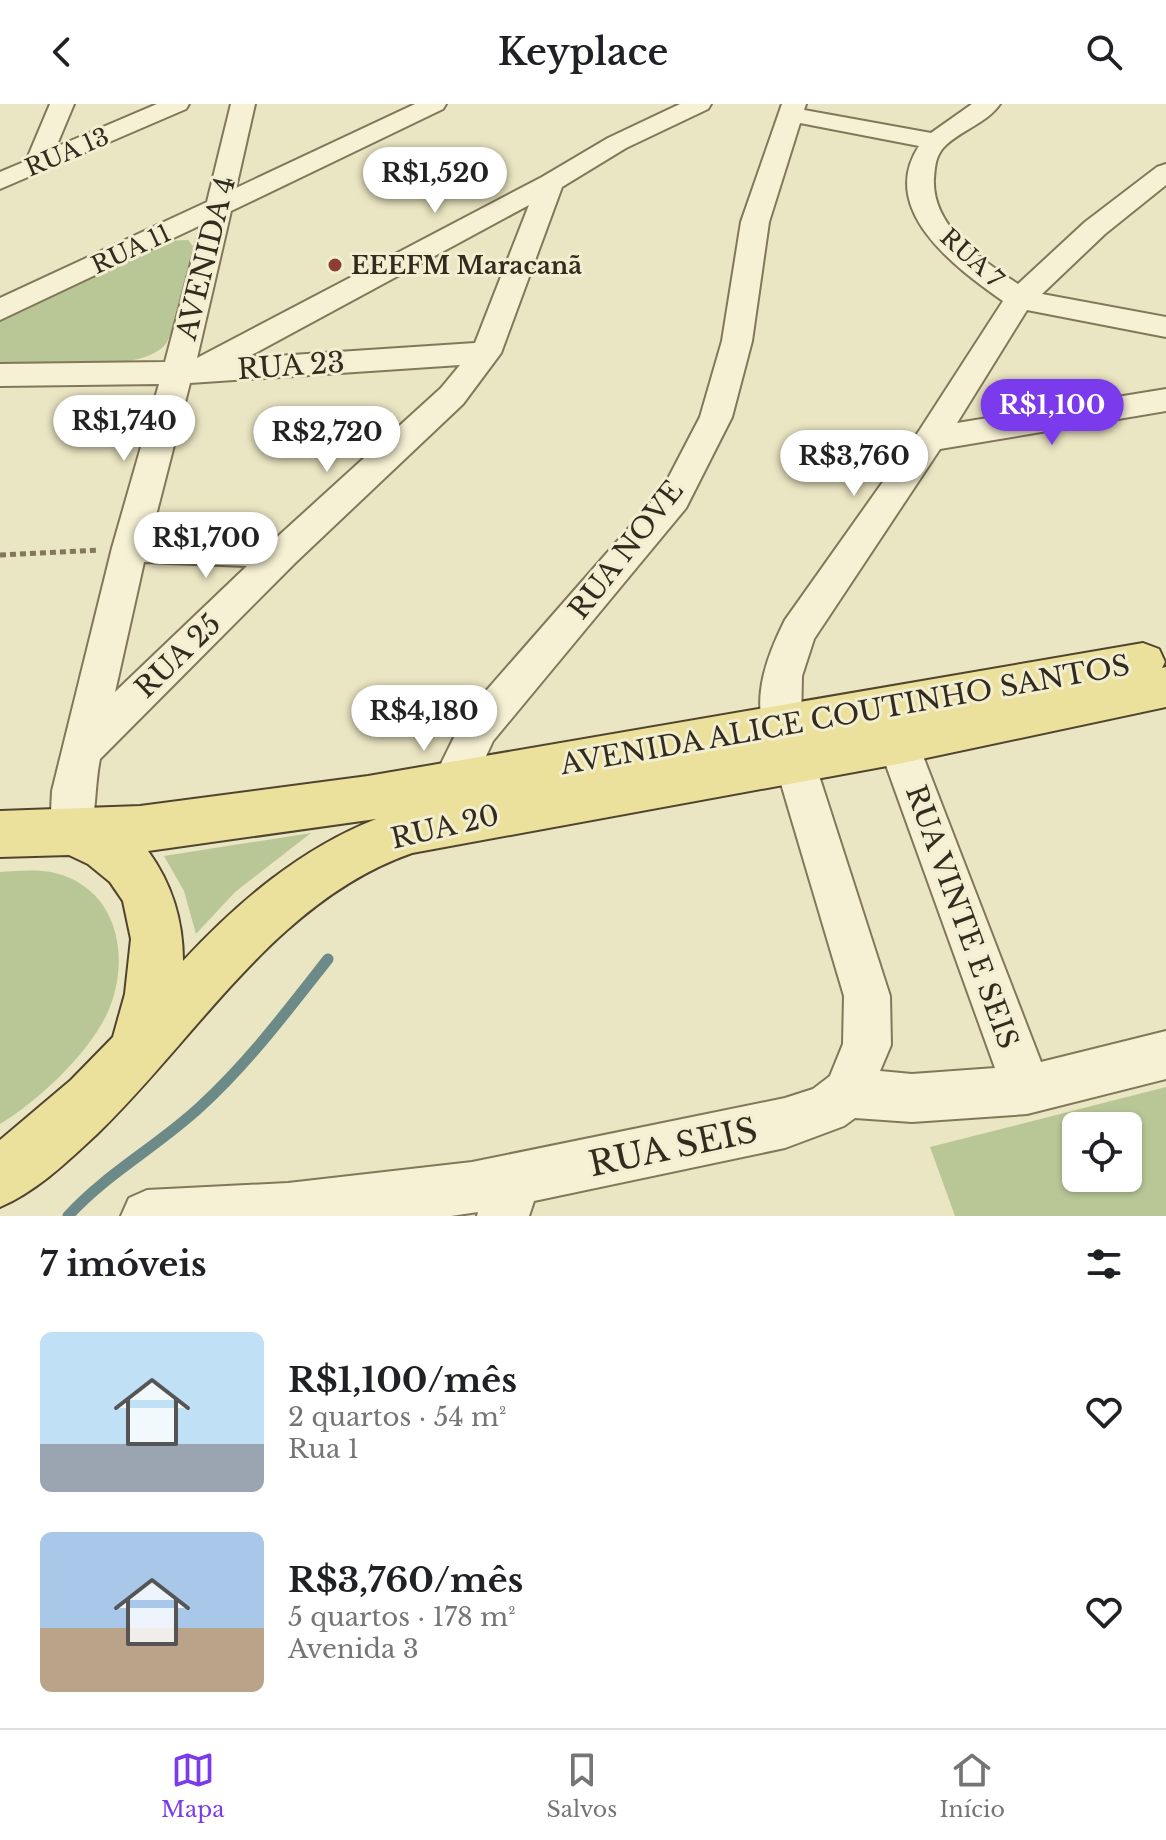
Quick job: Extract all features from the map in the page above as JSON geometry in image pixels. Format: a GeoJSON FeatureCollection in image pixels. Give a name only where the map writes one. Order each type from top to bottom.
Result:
{"type":"FeatureCollection","features":[{"type":"Feature","properties":{"kind":"main road","name":"AVENIDA ALICE COUTINHO SANTOS"},"geometry":{"type":"LineString","coordinates":[[0,834],[140,829],[452,784],[788,742],[1166,658]]}},
{"type":"Feature","properties":{"kind":"main road"},"geometry":{"type":"LineString","coordinates":[[788,742],[898,743],[1166,687]]}},
{"type":"Feature","properties":{"kind":"main road","name":"RUA 20"},"geometry":{"type":"LineString","coordinates":[[0,1177],[23,1161],[131,1062],[248,932],[350,855],[412,830],[788,742]]}},
{"type":"Feature","properties":{"kind":"main road"},"geometry":{"type":"LineString","coordinates":[[71,832],[108,848],[135,876],[154,913],[159,958],[153,996],[131,1062]]}},
{"type":"Feature","properties":{"kind":"street"},"geometry":{"type":"LineString","coordinates":[[36,166],[62,104]]}},
{"type":"Feature","properties":{"kind":"street","name":"RUA 13"},"geometry":{"type":"LineString","coordinates":[[0,181],[177,104]]}},
{"type":"Feature","properties":{"kind":"street","name":"AVENIDA 4"},"geometry":{"type":"LineString","coordinates":[[71,832],[73,791],[81,750],[130,548],[187,373],[243,104]]}},
{"type":"Feature","properties":{"kind":"street","name":"RUA 11"},"geometry":{"type":"LineString","coordinates":[[0,310],[434,104]]}},
{"type":"Feature","properties":{"kind":"street"},"geometry":{"type":"LineString","coordinates":[[617,143],[648,104]]}},
{"type":"Feature","properties":{"kind":"street"},"geometry":{"type":"LineString","coordinates":[[187,373],[551,183],[617,143],[699,104]]}},
{"type":"Feature","properties":{"kind":"street"},"geometry":{"type":"LineString","coordinates":[[791,109],[935,141],[988,104]]}},
{"type":"Feature","properties":{"kind":"street","name":"RUA NOVE"},"geometry":{"type":"LineString","coordinates":[[452,784],[479,728],[674,499],[716,417],[737,341],[755,222],[791,109]]}},
{"type":"Feature","properties":{"kind":"street","name":"RUA 7"},"geometry":{"type":"LineString","coordinates":[[935,141],[922,161],[920,192],[937,231],[975,268],[1019,299]]}},
{"type":"Feature","properties":{"kind":"street"},"geometry":{"type":"LineString","coordinates":[[1166,172],[1095,228],[1019,299],[930,439],[798,631],[783,665],[779,700],[788,742],[867,996],[867,1045],[847,1093],[912,1098],[1027,1090],[1166,1055]]}},
{"type":"Feature","properties":{"kind":"street","name":"RUA 25"},"geometry":{"type":"LineString","coordinates":[[81,750],[283,553],[452,396],[486,353],[551,183]]}},
{"type":"Feature","properties":{"kind":"street"},"geometry":{"type":"LineString","coordinates":[[1019,299],[1166,327]]}},
{"type":"Feature","properties":{"kind":"street","name":"RUA 23"},"geometry":{"type":"LineString","coordinates":[[0,375],[187,373],[486,353]]}},
{"type":"Feature","properties":{"kind":"street"},"geometry":{"type":"LineString","coordinates":[[930,439],[1166,400]]}},
{"type":"Feature","properties":{"kind":"street"},"geometry":{"type":"LineString","coordinates":[[130,548],[283,553]]}},
{"type":"Feature","properties":{"kind":"street","name":"RUA VINTE E SEIS"},"geometry":{"type":"LineString","coordinates":[[898,743],[1027,1090]]}},
{"type":"Feature","properties":{"kind":"street","name":"RUA SEIS"},"geometry":{"type":"LineString","coordinates":[[147,1216],[509,1199],[785,1123],[827,1109],[847,1093]]}},
{"type":"Feature","properties":{"kind":"path"},"geometry":{"type":"LineString","coordinates":[[0,555],[130,548]]}},
{"type":"Feature","properties":{"kind":"green space"},"geometry":{"type":"Polygon","coordinates":[[[188,240],[193,246],[179,309],[167,342],[156,352],[138,359],[90,366],[0,365],[0,318],[164,241],[188,240]]]}},
{"type":"Feature","properties":{"kind":"green space"},"geometry":{"type":"Polygon","coordinates":[[[311,833],[235,892],[196,934],[184,891],[164,856],[311,833]]]}},
{"type":"Feature","properties":{"kind":"green space"},"geometry":{"type":"Polygon","coordinates":[[[0,872],[55,873],[77,882],[94,894],[107,911],[115,930],[118,973],[106,1016],[86,1047],[30,1103],[0,1124],[0,872]]]}},
{"type":"Feature","properties":{"kind":"green space"},"geometry":{"type":"Polygon","coordinates":[[[1166,1087],[1166,1216],[955,1216],[930,1147],[1062,1113],[1062,1192],[1142,1192],[1142,1112],[1068,1112],[1166,1087]]]}},
{"type":"Feature","properties":{"kind":"waterway"},"geometry":{"type":"LineString","coordinates":[[68,1216],[99,1186],[184,1121],[218,1090],[267,1036],[328,959]]}},
{"type":"Feature","properties":{"kind":"place","name":"EEEFM Maracanã"},"geometry":{"type":"Point","coordinates":[335,265]}}]}
